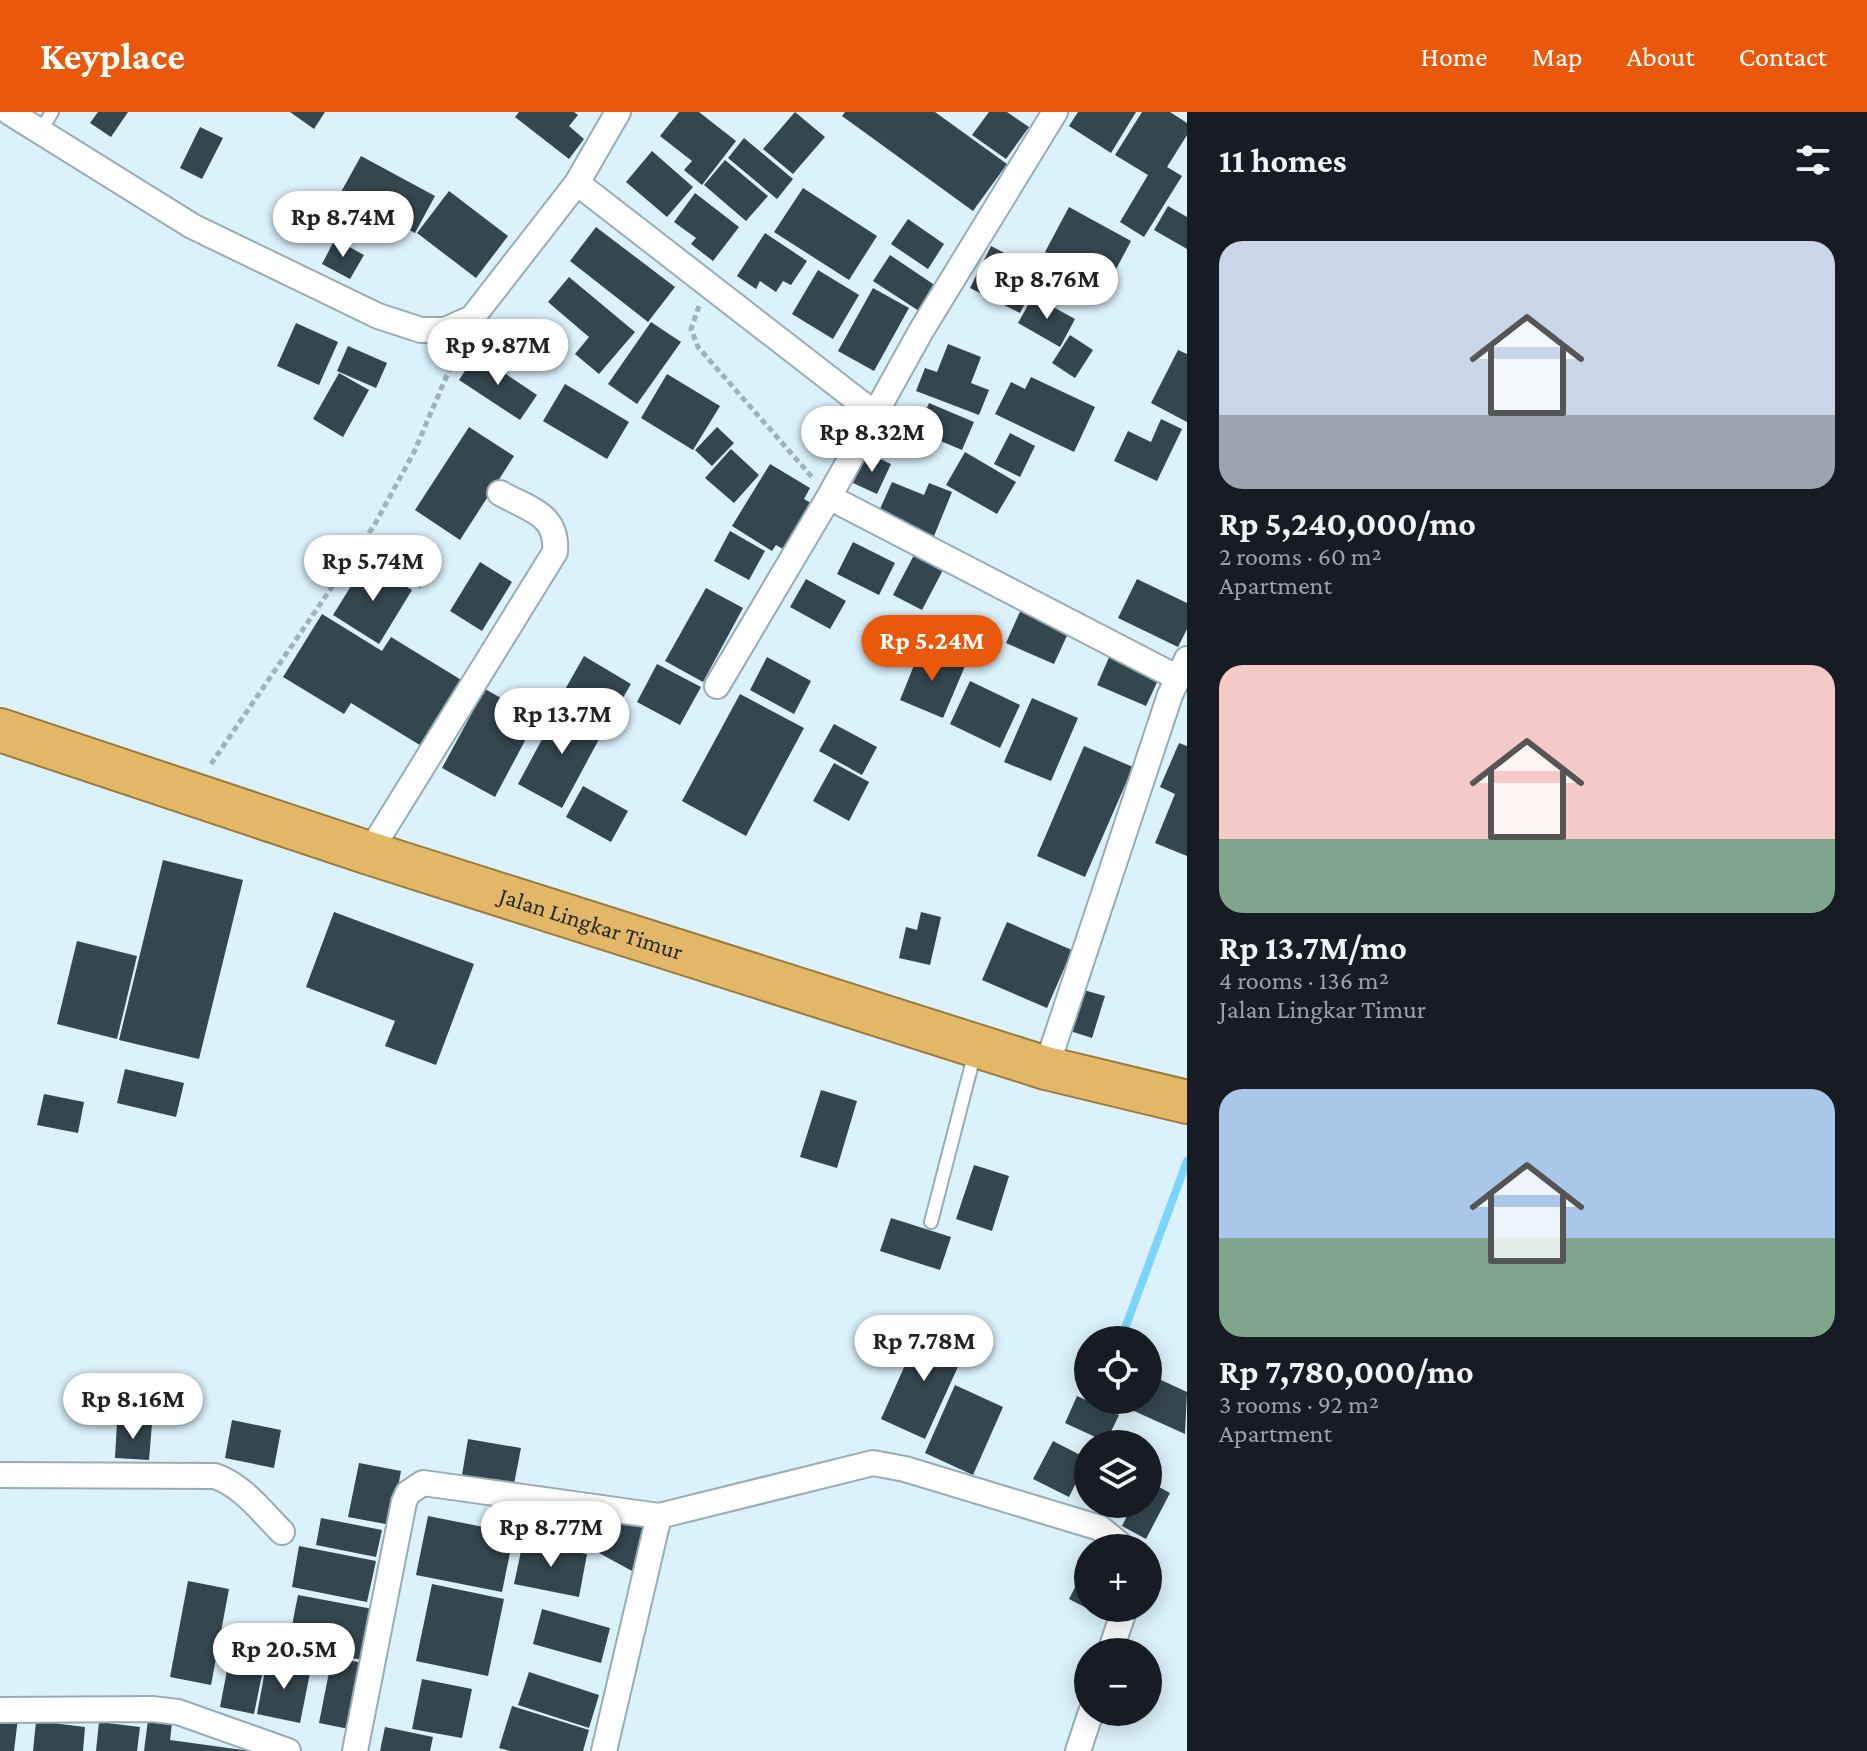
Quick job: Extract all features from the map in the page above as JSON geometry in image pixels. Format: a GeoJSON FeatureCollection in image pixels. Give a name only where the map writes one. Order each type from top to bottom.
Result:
{"type":"FeatureCollection","features":[{"type":"Feature","properties":{"kind":"highway","name":"Jalan Lingkar Timur"},"geometry":{"type":"LineString","coordinates":[[0,730],[369,853],[1046,1068],[1187,1102]]}},
{"type":"Feature","properties":{"kind":"street"},"geometry":{"type":"LineString","coordinates":[[9,112],[46,122],[192,226],[378,316],[421,330],[445,330],[472,318],[577,183],[618,112]]}},
{"type":"Feature","properties":{"kind":"street"},"geometry":{"type":"LineString","coordinates":[[717,686],[829,497],[921,331],[1055,112]]}},
{"type":"Feature","properties":{"kind":"street"},"geometry":{"type":"LineString","coordinates":[[577,183],[875,414]]}},
{"type":"Feature","properties":{"kind":"street"},"geometry":{"type":"LineString","coordinates":[[369,853],[555,552],[556,534],[549,521],[500,493]]}},
{"type":"Feature","properties":{"kind":"street"},"geometry":{"type":"LineString","coordinates":[[829,497],[1182,669],[1170,695],[1046,1068]]}},
{"type":"Feature","properties":{"kind":"street"},"geometry":{"type":"LineString","coordinates":[[355,1751],[404,1502],[414,1487],[423,1483],[659,1516],[873,1463],[905,1469],[1100,1528],[1107,1534]]}},
{"type":"Feature","properties":{"kind":"street"},"geometry":{"type":"LineString","coordinates":[[0,1475],[215,1476],[230,1482],[244,1493],[282,1532]]}},
{"type":"Feature","properties":{"kind":"street"},"geometry":{"type":"LineString","coordinates":[[604,1751],[659,1516]]}},
{"type":"Feature","properties":{"kind":"street"},"geometry":{"type":"LineString","coordinates":[[0,1710],[152,1709],[178,1712],[288,1751]]}},
{"type":"Feature","properties":{"kind":"street"},"geometry":{"type":"LineString","coordinates":[[1078,1751],[1086,1726]]}},
{"type":"Feature","properties":{"kind":"lane"},"geometry":{"type":"LineString","coordinates":[[931,1222],[977,1045]]}},
{"type":"Feature","properties":{"kind":"path"},"geometry":{"type":"LineString","coordinates":[[709,287],[694,315],[692,337],[829,497]]}},
{"type":"Feature","properties":{"kind":"path"},"geometry":{"type":"LineString","coordinates":[[190,794],[375,524],[396,488],[472,318]]}},
{"type":"Feature","properties":{"kind":"building"},"geometry":{"type":"Polygon","coordinates":[[[98,112],[128,112],[111,137],[90,123],[98,112]]]}},
{"type":"Feature","properties":{"kind":"building"},"geometry":{"type":"Polygon","coordinates":[[[290,112],[325,112],[314,129],[290,112]]]}},
{"type":"Feature","properties":{"kind":"building"},"geometry":{"type":"Polygon","coordinates":[[[519,112],[574,112],[578,115],[569,126],[584,139],[569,159],[515,117],[519,112]]]}},
{"type":"Feature","properties":{"kind":"building"},"geometry":{"type":"Polygon","coordinates":[[[679,112],[699,112],[736,141],[702,185],[684,170],[692,161],[660,136],[679,112]]]}},
{"type":"Feature","properties":{"kind":"building"},"geometry":{"type":"Polygon","coordinates":[[[795,112],[825,137],[793,174],[763,149],[795,112]]]}},
{"type":"Feature","properties":{"kind":"building"},"geometry":{"type":"Polygon","coordinates":[[[845,112],[935,112],[1007,164],[973,211],[842,116],[845,112]]]}},
{"type":"Feature","properties":{"kind":"building"},"geometry":{"type":"Polygon","coordinates":[[[989,112],[1007,112],[1029,127],[1006,159],[972,135],[989,112]]]}},
{"type":"Feature","properties":{"kind":"building"},"geometry":{"type":"Polygon","coordinates":[[[1078,112],[1136,112],[1111,153],[1069,126],[1078,112]]]}},
{"type":"Feature","properties":{"kind":"building"},"geometry":{"type":"Polygon","coordinates":[[[1142,112],[1170,112],[1187,123],[1187,135],[1167,167],[1182,176],[1144,237],[1120,222],[1148,175],[1115,155],[1142,112]]]}},
{"type":"Feature","properties":{"kind":"building"},"geometry":{"type":"Polygon","coordinates":[[[200,127],[223,138],[202,179],[180,168],[200,127]]]}},
{"type":"Feature","properties":{"kind":"building"},"geometry":{"type":"Polygon","coordinates":[[[744,138],[793,179],[777,199],[728,158],[744,138]]]}},
{"type":"Feature","properties":{"kind":"building"},"geometry":{"type":"Polygon","coordinates":[[[652,151],[693,187],[667,217],[626,182],[652,151]]]}},
{"type":"Feature","properties":{"kind":"building"},"geometry":{"type":"Polygon","coordinates":[[[361,156],[435,196],[415,233],[341,192],[361,156]]]}},
{"type":"Feature","properties":{"kind":"building"},"geometry":{"type":"Polygon","coordinates":[[[725,160],[768,196],[746,221],[704,185],[725,160]]]}},
{"type":"Feature","properties":{"kind":"building"},"geometry":{"type":"Polygon","coordinates":[[[803,188],[877,236],[849,280],[774,232],[803,188]]]}},
{"type":"Feature","properties":{"kind":"building"},"geometry":{"type":"Polygon","coordinates":[[[449,191],[508,236],[476,278],[417,233],[449,191]]]}},
{"type":"Feature","properties":{"kind":"building"},"geometry":{"type":"Polygon","coordinates":[[[695,193],[739,227],[713,261],[691,244],[696,238],[674,222],[695,193]]]}},
{"type":"Feature","properties":{"kind":"building"},"geometry":{"type":"Polygon","coordinates":[[[1168,206],[1187,217],[1187,249],[1154,230],[1168,206]]]}},
{"type":"Feature","properties":{"kind":"building"},"geometry":{"type":"Polygon","coordinates":[[[1069,207],[1131,241],[1107,286],[1045,252],[1069,207]]]}},
{"type":"Feature","properties":{"kind":"building"},"geometry":{"type":"Polygon","coordinates":[[[908,219],[944,244],[928,269],[891,244],[908,219]]]}},
{"type":"Feature","properties":{"kind":"building"},"geometry":{"type":"Polygon","coordinates":[[[596,227],[675,287],[648,322],[570,261],[596,227]]]}},
{"type":"Feature","properties":{"kind":"building"},"geometry":{"type":"Polygon","coordinates":[[[765,233],[807,261],[791,285],[783,281],[776,292],[760,281],[756,289],[737,276],[765,233]]]}},
{"type":"Feature","properties":{"kind":"building"},"geometry":{"type":"Polygon","coordinates":[[[335,239],[364,255],[350,279],[322,264],[335,239]]]}},
{"type":"Feature","properties":{"kind":"building"},"geometry":{"type":"Polygon","coordinates":[[[991,246],[1041,272],[1020,313],[970,288],[991,246]]]}},
{"type":"Feature","properties":{"kind":"building"},"geometry":{"type":"Polygon","coordinates":[[[890,255],[936,286],[919,311],[873,281],[890,255]]]}},
{"type":"Feature","properties":{"kind":"building"},"geometry":{"type":"Polygon","coordinates":[[[818,270],[859,295],[833,339],[792,314],[818,270]]]}},
{"type":"Feature","properties":{"kind":"building"},"geometry":{"type":"Polygon","coordinates":[[[569,277],[635,332],[599,374],[575,354],[589,337],[548,302],[569,277]]]}},
{"type":"Feature","properties":{"kind":"building"},"geometry":{"type":"Polygon","coordinates":[[[873,288],[909,308],[874,371],[838,351],[873,288]]]}},
{"type":"Feature","properties":{"kind":"building"},"geometry":{"type":"Polygon","coordinates":[[[1033,296],[1075,319],[1060,347],[1018,323],[1033,296]]]}},
{"type":"Feature","properties":{"kind":"building"},"geometry":{"type":"Polygon","coordinates":[[[651,322],[681,342],[637,404],[608,384],[651,322]]]}},
{"type":"Feature","properties":{"kind":"building"},"geometry":{"type":"Polygon","coordinates":[[[296,323],[338,342],[319,385],[277,366],[296,323]]]}},
{"type":"Feature","properties":{"kind":"building"},"geometry":{"type":"Polygon","coordinates":[[[1070,335],[1093,350],[1075,378],[1052,363],[1070,335]]]}},
{"type":"Feature","properties":{"kind":"building"},"geometry":{"type":"Polygon","coordinates":[[[948,344],[981,357],[971,383],[989,390],[979,415],[916,391],[925,368],[937,372],[948,344]]]}},
{"type":"Feature","properties":{"kind":"building"},"geometry":{"type":"Polygon","coordinates":[[[348,346],[387,363],[376,388],[337,371],[348,346]]]}},
{"type":"Feature","properties":{"kind":"building"},"geometry":{"type":"Polygon","coordinates":[[[1178,350],[1187,354],[1187,422],[1151,403],[1178,350]]]}},
{"type":"Feature","properties":{"kind":"building"},"geometry":{"type":"Polygon","coordinates":[[[476,354],[537,395],[520,420],[459,380],[476,354]]]}},
{"type":"Feature","properties":{"kind":"building"},"geometry":{"type":"Polygon","coordinates":[[[339,373],[369,390],[343,437],[313,419],[339,373]]]}},
{"type":"Feature","properties":{"kind":"building"},"geometry":{"type":"Polygon","coordinates":[[[667,374],[720,406],[693,450],[641,418],[667,374]]]}},
{"type":"Feature","properties":{"kind":"building"},"geometry":{"type":"Polygon","coordinates":[[[1031,377],[1095,407],[1074,452],[995,414],[1011,382],[1025,389],[1031,377]]]}},
{"type":"Feature","properties":{"kind":"building"},"geometry":{"type":"Polygon","coordinates":[[[565,384],[629,422],[607,459],[543,421],[565,384]]]}},
{"type":"Feature","properties":{"kind":"building"},"geometry":{"type":"Polygon","coordinates":[[[929,403],[974,422],[962,450],[917,431],[929,403]]]}},
{"type":"Feature","properties":{"kind":"building"},"geometry":{"type":"Polygon","coordinates":[[[1161,419],[1182,429],[1157,481],[1114,461],[1128,431],[1151,442],[1161,419]]]}},
{"type":"Feature","properties":{"kind":"building"},"geometry":{"type":"Polygon","coordinates":[[[469,427],[514,456],[460,540],[415,510],[469,427]]]}},
{"type":"Feature","properties":{"kind":"building"},"geometry":{"type":"Polygon","coordinates":[[[717,427],[734,443],[712,466],[695,450],[717,427]]]}},
{"type":"Feature","properties":{"kind":"building"},"geometry":{"type":"Polygon","coordinates":[[[1010,433],[1035,446],[1020,477],[994,464],[1010,433]]]}},
{"type":"Feature","properties":{"kind":"building"},"geometry":{"type":"Polygon","coordinates":[[[731,449],[759,475],[734,503],[705,478],[731,449]]]}},
{"type":"Feature","properties":{"kind":"building"},"geometry":{"type":"Polygon","coordinates":[[[965,452],[1016,482],[997,514],[946,485],[965,452]]]}},
{"type":"Feature","properties":{"kind":"building"},"geometry":{"type":"Polygon","coordinates":[[[867,453],[891,464],[877,494],[853,483],[867,453]]]}},
{"type":"Feature","properties":{"kind":"building"},"geometry":{"type":"Polygon","coordinates":[[[770,464],[810,488],[804,499],[816,506],[788,552],[776,545],[772,551],[732,526],[770,464]]]}},
{"type":"Feature","properties":{"kind":"building"},"geometry":{"type":"Polygon","coordinates":[[[892,482],[924,495],[929,483],[952,492],[932,541],[876,518],[892,482]]]}},
{"type":"Feature","properties":{"kind":"building"},"geometry":{"type":"Polygon","coordinates":[[[730,531],[765,551],[749,580],[714,561],[730,531]]]}},
{"type":"Feature","properties":{"kind":"building"},"geometry":{"type":"Polygon","coordinates":[[[395,537],[436,563],[420,588],[380,562],[395,537]]]}},
{"type":"Feature","properties":{"kind":"building"},"geometry":{"type":"Polygon","coordinates":[[[853,542],[895,563],[879,595],[837,574],[853,542]]]}},
{"type":"Feature","properties":{"kind":"building"},"geometry":{"type":"Polygon","coordinates":[[[914,555],[943,570],[922,610],[893,595],[914,555]]]}},
{"type":"Feature","properties":{"kind":"building"},"geometry":{"type":"Polygon","coordinates":[[[366,562],[412,590],[379,644],[333,615],[366,562]]]}},
{"type":"Feature","properties":{"kind":"building"},"geometry":{"type":"Polygon","coordinates":[[[480,562],[512,582],[482,631],[450,611],[480,562]]]}},
{"type":"Feature","properties":{"kind":"building"},"geometry":{"type":"Polygon","coordinates":[[[806,579],[846,601],[830,629],[790,607],[806,579]]]}},
{"type":"Feature","properties":{"kind":"building"},"geometry":{"type":"Polygon","coordinates":[[[1137,579],[1187,603],[1187,629],[1178,647],[1118,618],[1137,579]]]}},
{"type":"Feature","properties":{"kind":"building"},"geometry":{"type":"Polygon","coordinates":[[[706,588],[743,608],[703,682],[665,661],[706,588]]]}},
{"type":"Feature","properties":{"kind":"building"},"geometry":{"type":"Polygon","coordinates":[[[1022,607],[1070,629],[1054,664],[1006,643],[1022,607]]]}},
{"type":"Feature","properties":{"kind":"building"},"geometry":{"type":"Polygon","coordinates":[[[322,614],[382,651],[391,637],[463,681],[423,747],[351,703],[344,714],[283,677],[322,614]]]}},
{"type":"Feature","properties":{"kind":"building"},"geometry":{"type":"Polygon","coordinates":[[[921,648],[965,666],[943,718],[900,700],[921,648]]]}},
{"type":"Feature","properties":{"kind":"building"},"geometry":{"type":"Polygon","coordinates":[[[1110,655],[1160,676],[1146,706],[1097,685],[1110,655]]]}},
{"type":"Feature","properties":{"kind":"building"},"geometry":{"type":"Polygon","coordinates":[[[584,656],[631,684],[610,720],[563,693],[584,656]]]}},
{"type":"Feature","properties":{"kind":"building"},"geometry":{"type":"Polygon","coordinates":[[[767,657],[811,681],[794,714],[750,690],[767,657]]]}},
{"type":"Feature","properties":{"kind":"building"},"geometry":{"type":"Polygon","coordinates":[[[657,664],[701,687],[680,725],[637,702],[657,664]]]}},
{"type":"Feature","properties":{"kind":"building"},"geometry":{"type":"Polygon","coordinates":[[[970,681],[1020,705],[1000,748],[950,724],[970,681]]]}},
{"type":"Feature","properties":{"kind":"building"},"geometry":{"type":"Polygon","coordinates":[[[485,689],[537,718],[495,797],[442,768],[485,689]]]}},
{"type":"Feature","properties":{"kind":"building"},"geometry":{"type":"Polygon","coordinates":[[[740,694],[804,728],[746,836],[682,801],[740,694]]]}},
{"type":"Feature","properties":{"kind":"building"},"geometry":{"type":"Polygon","coordinates":[[[1032,698],[1078,718],[1051,781],[1004,762],[1032,698]]]}},
{"type":"Feature","properties":{"kind":"building"},"geometry":{"type":"Polygon","coordinates":[[[561,704],[605,728],[562,808],[518,784],[561,704]]]}},
{"type":"Feature","properties":{"kind":"building"},"geometry":{"type":"Polygon","coordinates":[[[834,724],[877,747],[862,775],[819,751],[834,724]]]}},
{"type":"Feature","properties":{"kind":"building"},"geometry":{"type":"Polygon","coordinates":[[[1179,743],[1187,746],[1187,856],[1155,843],[1175,794],[1160,787],[1179,743]]]}},
{"type":"Feature","properties":{"kind":"building"},"geometry":{"type":"Polygon","coordinates":[[[1084,746],[1133,767],[1085,877],[1037,856],[1084,746]]]}},
{"type":"Feature","properties":{"kind":"building"},"geometry":{"type":"Polygon","coordinates":[[[834,763],[869,782],[849,821],[813,801],[834,763]]]}},
{"type":"Feature","properties":{"kind":"building"},"geometry":{"type":"Polygon","coordinates":[[[583,786],[628,811],[611,842],[566,817],[583,786]]]}},
{"type":"Feature","properties":{"kind":"building"},"geometry":{"type":"Polygon","coordinates":[[[163,860],[243,880],[199,1059],[119,1040],[163,860]]]}},
{"type":"Feature","properties":{"kind":"building"},"geometry":{"type":"Polygon","coordinates":[[[334,912],[474,964],[436,1065],[385,1046],[395,1021],[306,987],[334,912]]]}},
{"type":"Feature","properties":{"kind":"building"},"geometry":{"type":"Polygon","coordinates":[[[921,912],[941,917],[930,965],[899,958],[906,927],[917,930],[921,912]]]}},
{"type":"Feature","properties":{"kind":"building"},"geometry":{"type":"Polygon","coordinates":[[[1007,922],[1072,950],[1047,1008],[982,980],[1007,922]]]}},
{"type":"Feature","properties":{"kind":"building"},"geometry":{"type":"Polygon","coordinates":[[[77,941],[137,956],[117,1039],[57,1024],[77,941]]]}},
{"type":"Feature","properties":{"kind":"building"},"geometry":{"type":"Polygon","coordinates":[[[1080,989],[1105,996],[1092,1038],[1067,1030],[1080,989]]]}},
{"type":"Feature","properties":{"kind":"building"},"geometry":{"type":"Polygon","coordinates":[[[125,1069],[184,1083],[176,1117],[117,1103],[125,1069]]]}},
{"type":"Feature","properties":{"kind":"building"},"geometry":{"type":"Polygon","coordinates":[[[821,1090],[857,1101],[837,1168],[800,1157],[821,1090]]]}},
{"type":"Feature","properties":{"kind":"building"},"geometry":{"type":"Polygon","coordinates":[[[44,1094],[84,1102],[78,1133],[37,1125],[44,1094]]]}},
{"type":"Feature","properties":{"kind":"building"},"geometry":{"type":"Polygon","coordinates":[[[974,1165],[1009,1176],[992,1231],[956,1219],[974,1165]]]}},
{"type":"Feature","properties":{"kind":"building"},"geometry":{"type":"Polygon","coordinates":[[[891,1218],[951,1237],[940,1270],[880,1251],[891,1218]]]}},
{"type":"Feature","properties":{"kind":"building"},"geometry":{"type":"Polygon","coordinates":[[[922,1327],[967,1347],[925,1439],[881,1419],[922,1327]]]}},
{"type":"Feature","properties":{"kind":"building"},"geometry":{"type":"Polygon","coordinates":[[[1162,1380],[1187,1392],[1185,1434],[1141,1414],[1162,1414],[1162,1380]]]}},
{"type":"Feature","properties":{"kind":"building"},"geometry":{"type":"Polygon","coordinates":[[[955,1385],[1003,1407],[973,1475],[925,1453],[955,1385]]]}},
{"type":"Feature","properties":{"kind":"building"},"geometry":{"type":"Polygon","coordinates":[[[1074,1403],[1074,1414],[1119,1415],[1112,1430],[1080,1430],[1065,1423],[1074,1403]]]}},
{"type":"Feature","properties":{"kind":"building"},"geometry":{"type":"Polygon","coordinates":[[[232,1420],[281,1430],[274,1468],[225,1458],[232,1420]]]}},
{"type":"Feature","properties":{"kind":"building"},"geometry":{"type":"Polygon","coordinates":[[[117,1422],[152,1424],[149,1460],[115,1458],[117,1422]]]}},
{"type":"Feature","properties":{"kind":"building"},"geometry":{"type":"Polygon","coordinates":[[[468,1439],[521,1448],[514,1484],[462,1475],[468,1439]]]}},
{"type":"Feature","properties":{"kind":"building"},"geometry":{"type":"Polygon","coordinates":[[[1053,1441],[1074,1452],[1074,1487],[1069,1497],[1033,1479],[1053,1441]]]}},
{"type":"Feature","properties":{"kind":"building"},"geometry":{"type":"Polygon","coordinates":[[[359,1463],[401,1471],[391,1525],[348,1517],[359,1463]]]}},
{"type":"Feature","properties":{"kind":"building"},"geometry":{"type":"Polygon","coordinates":[[[1162,1489],[1170,1493],[1162,1508],[1162,1489]]]}},
{"type":"Feature","properties":{"kind":"building"},"geometry":{"type":"Polygon","coordinates":[[[620,1514],[654,1532],[632,1571],[599,1553],[620,1514]]]}},
{"type":"Feature","properties":{"kind":"building"},"geometry":{"type":"Polygon","coordinates":[[[428,1516],[514,1533],[502,1592],[416,1575],[428,1516]]]}},
{"type":"Feature","properties":{"kind":"building"},"geometry":{"type":"Polygon","coordinates":[[[321,1518],[382,1530],[376,1557],[316,1545],[321,1518]]]}},
{"type":"Feature","properties":{"kind":"building"},"geometry":{"type":"Polygon","coordinates":[[[1126,1518],[1157,1518],[1149,1534],[1137,1534],[1122,1526],[1126,1518]]]}},
{"type":"Feature","properties":{"kind":"building"},"geometry":{"type":"Polygon","coordinates":[[[523,1542],[587,1554],[579,1597],[514,1584],[523,1542]]]}},
{"type":"Feature","properties":{"kind":"building"},"geometry":{"type":"Polygon","coordinates":[[[299,1546],[376,1561],[367,1602],[292,1587],[299,1546]]]}},
{"type":"Feature","properties":{"kind":"building"},"geometry":{"type":"Polygon","coordinates":[[[188,1581],[229,1589],[211,1685],[170,1677],[188,1581]]]}},
{"type":"Feature","properties":{"kind":"building"},"geometry":{"type":"Polygon","coordinates":[[[432,1584],[504,1599],[488,1676],[416,1661],[432,1584]]]}},
{"type":"Feature","properties":{"kind":"building"},"geometry":{"type":"Polygon","coordinates":[[[298,1595],[378,1610],[368,1661],[288,1646],[298,1595]]]}},
{"type":"Feature","properties":{"kind":"building"},"geometry":{"type":"Polygon","coordinates":[[[542,1609],[610,1628],[601,1663],[533,1644],[542,1609]]]}},
{"type":"Feature","properties":{"kind":"building"},"geometry":{"type":"Polygon","coordinates":[[[234,1634],[269,1640],[254,1714],[220,1707],[234,1634]]]}},
{"type":"Feature","properties":{"kind":"building"},"geometry":{"type":"Polygon","coordinates":[[[332,1657],[368,1664],[354,1730],[319,1723],[332,1657]]]}},
{"type":"Feature","properties":{"kind":"building"},"geometry":{"type":"Polygon","coordinates":[[[267,1660],[311,1668],[300,1723],[257,1714],[267,1660]]]}},
{"type":"Feature","properties":{"kind":"building"},"geometry":{"type":"Polygon","coordinates":[[[529,1672],[599,1695],[589,1728],[518,1705],[529,1672]]]}},
{"type":"Feature","properties":{"kind":"building"},"geometry":{"type":"Polygon","coordinates":[[[422,1679],[472,1689],[462,1738],[412,1729],[422,1679]]]}},
{"type":"Feature","properties":{"kind":"building"},"geometry":{"type":"Polygon","coordinates":[[[512,1706],[589,1730],[583,1751],[510,1751],[499,1748],[512,1706]]]}},
{"type":"Feature","properties":{"kind":"building"},"geometry":{"type":"Polygon","coordinates":[[[0,1716],[18,1718],[14,1751],[0,1751],[0,1716]]]}},
{"type":"Feature","properties":{"kind":"building"},"geometry":{"type":"Polygon","coordinates":[[[148,1720],[172,1723],[170,1740],[250,1751],[144,1751],[148,1720]]]}},
{"type":"Feature","properties":{"kind":"building"},"geometry":{"type":"Polygon","coordinates":[[[36,1721],[85,1727],[83,1751],[33,1751],[36,1721]]]}},
{"type":"Feature","properties":{"kind":"building"},"geometry":{"type":"Polygon","coordinates":[[[99,1722],[140,1727],[137,1751],[96,1751],[99,1722]]]}},
{"type":"Feature","properties":{"kind":"building"},"geometry":{"type":"Polygon","coordinates":[[[385,1727],[433,1737],[430,1751],[380,1751],[385,1727]]]}},
{"type":"Feature","properties":{"kind":"waterway"},"geometry":{"type":"LineString","coordinates":[[1126,1326],[1187,1161]]}}]}
